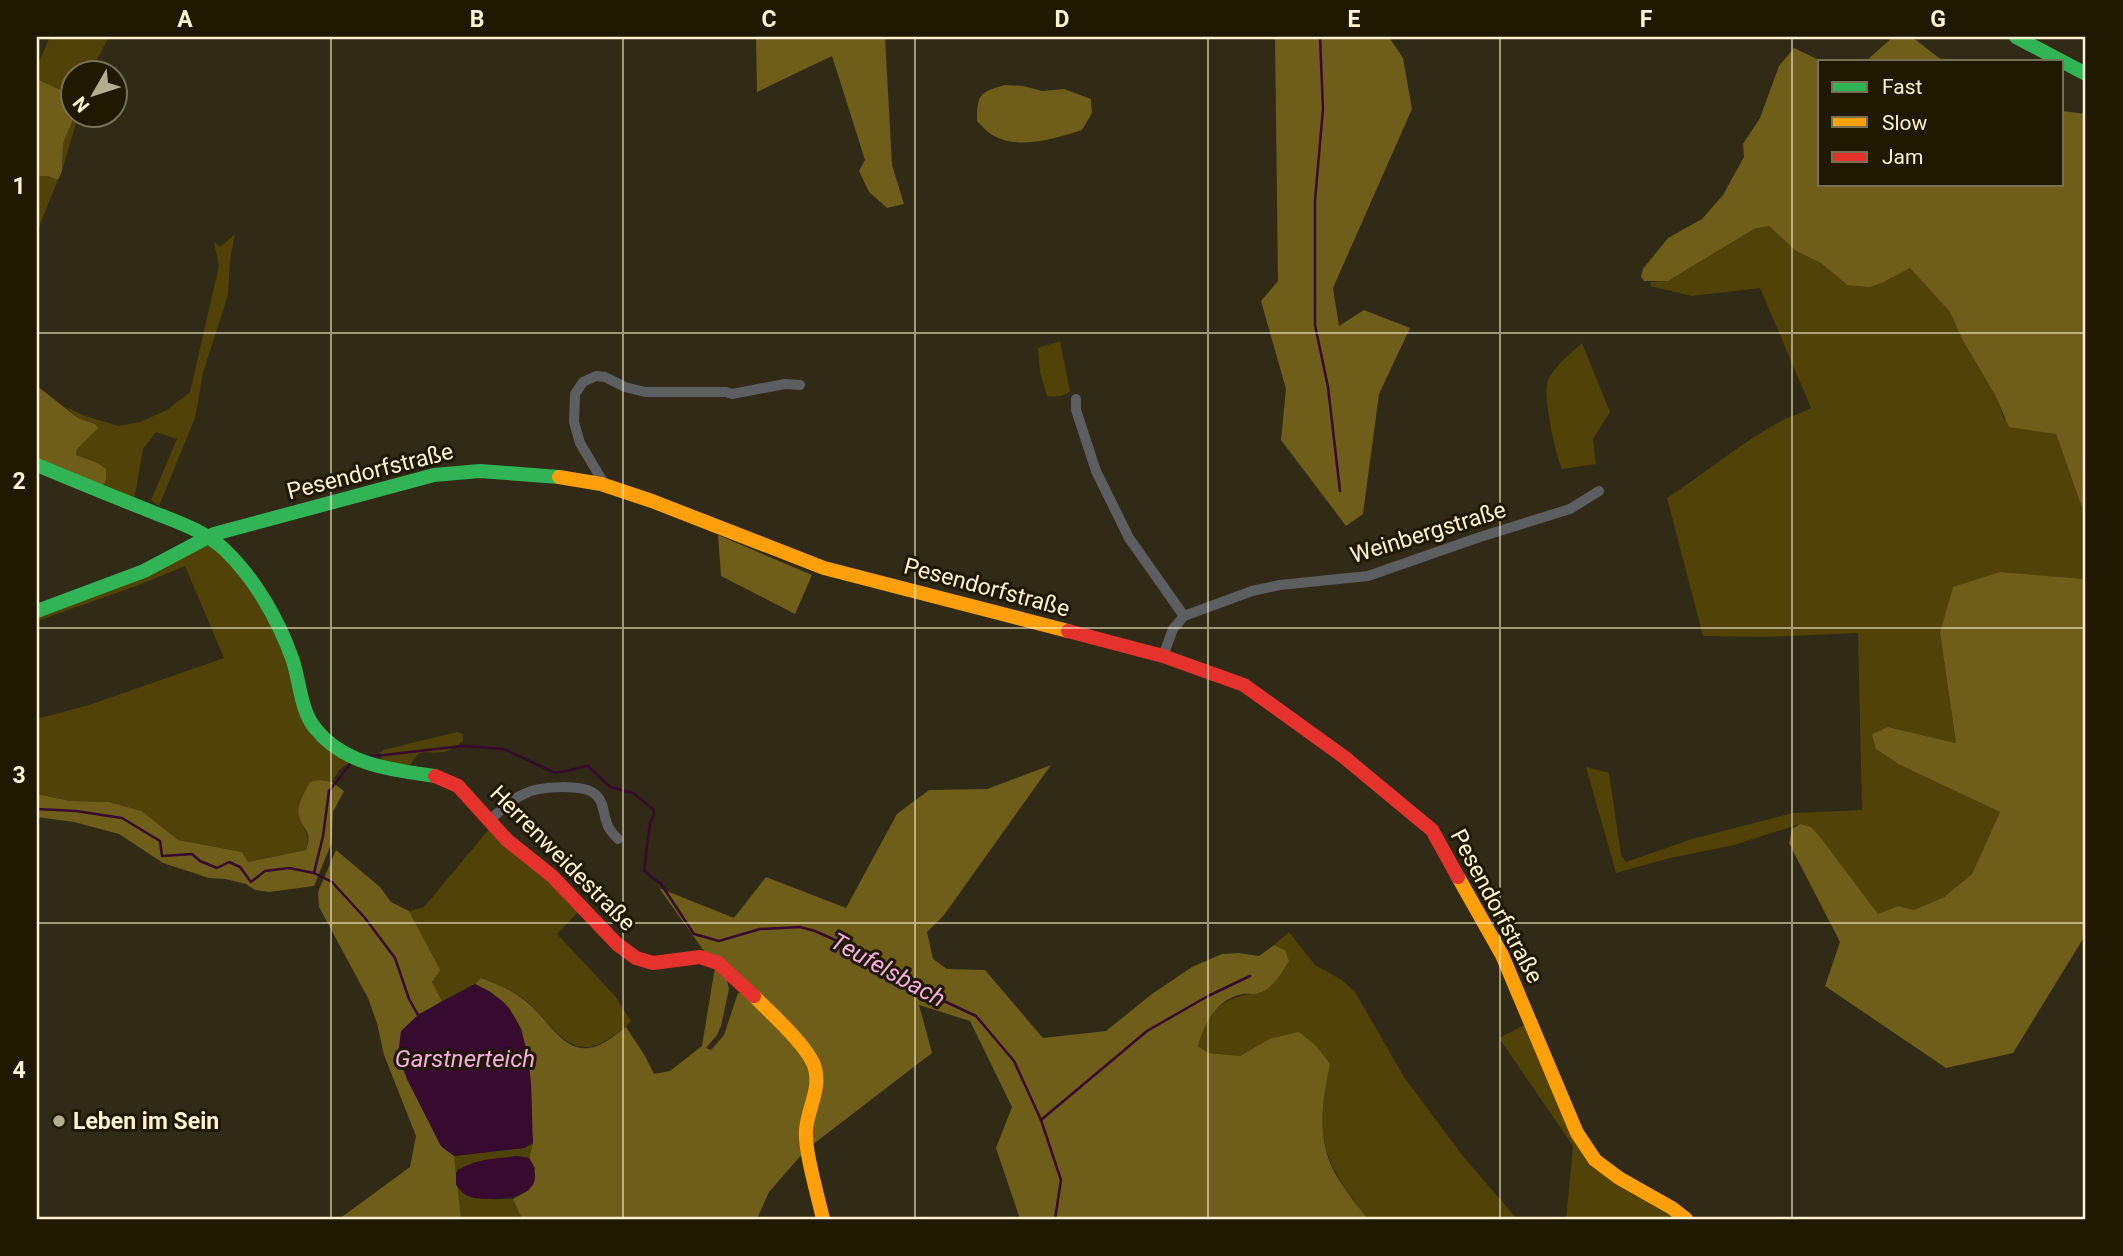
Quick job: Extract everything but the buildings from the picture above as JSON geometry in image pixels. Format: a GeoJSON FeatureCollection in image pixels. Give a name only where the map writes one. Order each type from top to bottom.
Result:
{"type":"FeatureCollection","features":[{"type":"Feature","properties":{"kind":"street"},"geometry":{"type":"LineString","coordinates":[[2016,37],[2060,60]]}},
{"type":"Feature","properties":{"kind":"street"},"geometry":{"type":"LineString","coordinates":[[2064,62],[2086,74]]}},
{"type":"Feature","properties":{"kind":"street"},"geometry":{"type":"LineString","coordinates":[[601,484],[600,476],[580,443],[574,422],[575,394],[579,386],[589,378],[605,377],[625,387],[645,392],[732,394],[800,385]]}},
{"type":"Feature","properties":{"kind":"street"},"geometry":{"type":"LineString","coordinates":[[1076,399],[1076,410],[1096,471],[1123,527],[1184,616],[1173,629],[1163,656]]}},
{"type":"Feature","properties":{"kind":"street"},"geometry":{"type":"LineString","coordinates":[[37,466],[179,522],[209,537]]}},
{"type":"Feature","properties":{"kind":"street","name":"Pesendorfstraße"},"geometry":{"type":"LineString","coordinates":[[37,611],[129,578],[218,533],[452,472],[508,473],[601,484],[824,568],[1163,656],[1244,685],[1344,757],[1432,830],[1503,955],[1577,1133],[1595,1160],[1686,1219]]}},
{"type":"Feature","properties":{"kind":"street","name":"Weinbergstraße"},"geometry":{"type":"LineString","coordinates":[[1184,616],[1280,584],[1368,576],[1570,509],[1599,491]]}},
{"type":"Feature","properties":{"kind":"street","name":"Herrenweidestraße"},"geometry":{"type":"LineString","coordinates":[[209,537],[237,563],[269,607],[284,637],[309,720],[323,737],[362,762],[384,769],[428,774],[449,780],[468,795],[507,840],[552,876],[626,953],[653,963],[692,956],[718,963],[799,1041],[808,1053],[817,1074],[815,1095],[806,1129],[823,1219]]}},
{"type":"Feature","properties":{"kind":"street"},"geometry":{"type":"LineString","coordinates":[[489,820],[529,791],[583,788],[600,799],[607,825],[618,839]]}},
{"type":"Feature","properties":{"kind":"shaded area"},"geometry":{"type":"Polygon","coordinates":[[[50,37],[109,37],[97,60],[60,60],[60,90],[37,79],[37,66],[50,37]]]}},
{"type":"Feature","properties":{"kind":"shaded area"},"geometry":{"type":"Polygon","coordinates":[[[756,37],[885,37],[892,165],[904,204],[887,208],[869,192],[859,171],[865,160],[832,56],[757,92],[756,37]]]}},
{"type":"Feature","properties":{"kind":"shaded area"},"geometry":{"type":"Polygon","coordinates":[[[1275,37],[1389,37],[1403,58],[1412,109],[1333,288],[1339,326],[1364,310],[1410,328],[1379,394],[1363,514],[1346,526],[1281,440],[1286,389],[1261,301],[1278,281],[1275,37]]]}},
{"type":"Feature","properties":{"kind":"shaded area"},"geometry":{"type":"Polygon","coordinates":[[[1893,37],[1912,37],[1942,60],[1867,60],[1893,37]]]}},
{"type":"Feature","properties":{"kind":"shaded area"},"geometry":{"type":"Polygon","coordinates":[[[1794,48],[1819,60],[1818,186],[2064,186],[2064,111],[2086,114],[2086,519],[2056,434],[2009,427],[1995,395],[1962,339],[1950,312],[1910,268],[1870,287],[1847,285],[1821,263],[1796,251],[1769,226],[1754,229],[1668,281],[1644,281],[1641,277],[1643,269],[1668,238],[1702,219],[1723,195],[1744,157],[1743,144],[1760,118],[1779,66],[1794,48]]]}},
{"type":"Feature","properties":{"kind":"shaded area"},"geometry":{"type":"Polygon","coordinates":[[[37,79],[60,90],[60,130],[69,130],[63,143],[62,171],[58,180],[37,176],[37,79]]]}},
{"type":"Feature","properties":{"kind":"shaded area"},"geometry":{"type":"Polygon","coordinates":[[[1005,85],[1042,91],[1064,89],[1091,99],[1092,113],[1082,130],[1038,141],[1004,140],[992,135],[977,121],[977,112],[981,96],[1005,85]]]}},
{"type":"Feature","properties":{"kind":"shaded area"},"geometry":{"type":"Polygon","coordinates":[[[69,130],[74,130],[62,171],[63,143],[69,130]]]}},
{"type":"Feature","properties":{"kind":"shaded area"},"geometry":{"type":"Polygon","coordinates":[[[37,176],[58,180],[37,232],[37,176]]]}},
{"type":"Feature","properties":{"kind":"shaded area"},"geometry":{"type":"Polygon","coordinates":[[[1769,226],[1796,251],[1821,263],[1847,285],[1884,282],[1910,268],[1950,312],[1962,339],[1995,395],[2004,419],[2056,434],[2086,519],[2084,580],[2000,572],[1940,633],[1956,743],[1888,727],[1900,765],[2000,812],[1972,874],[1944,897],[1914,910],[1898,906],[1878,915],[1849,877],[1800,824],[1734,845],[1670,858],[1616,873],[1586,767],[1609,773],[1621,855],[1626,862],[1692,839],[1793,813],[1862,810],[1858,633],[1764,637],[1703,636],[1667,498],[1762,432],[1811,408],[1760,288],[1692,296],[1650,286],[1651,282],[1668,281],[1754,229],[1769,226]]]}},
{"type":"Feature","properties":{"kind":"shaded area"},"geometry":{"type":"Polygon","coordinates":[[[235,234],[230,259],[228,295],[203,373],[195,418],[159,506],[151,500],[177,439],[156,432],[143,449],[134,501],[102,487],[106,469],[76,455],[77,449],[95,424],[78,418],[66,407],[119,426],[140,422],[167,410],[190,392],[219,266],[214,242],[220,247],[235,234]]]}},
{"type":"Feature","properties":{"kind":"shaded area"},"geometry":{"type":"Polygon","coordinates":[[[1060,341],[1070,391],[1062,395],[1047,396],[1040,372],[1038,348],[1060,341]]]}},
{"type":"Feature","properties":{"kind":"shaded area"},"geometry":{"type":"Polygon","coordinates":[[[1582,343],[1610,412],[1593,439],[1596,464],[1562,469],[1551,426],[1547,384],[1556,368],[1582,343]]]}},
{"type":"Feature","properties":{"kind":"shaded area"},"geometry":{"type":"Polygon","coordinates":[[[37,386],[78,418],[95,424],[98,428],[77,449],[76,455],[106,469],[106,480],[102,487],[37,460],[37,386]]]}},
{"type":"Feature","properties":{"kind":"shaded area"},"geometry":{"type":"Polygon","coordinates":[[[718,535],[812,575],[795,614],[721,576],[718,535]]]}},
{"type":"Feature","properties":{"kind":"shaded area"},"geometry":{"type":"Polygon","coordinates":[[[206,546],[214,546],[242,575],[280,638],[305,718],[351,761],[339,770],[332,782],[320,780],[300,807],[308,843],[306,850],[248,862],[242,852],[178,840],[142,811],[109,802],[70,801],[37,794],[37,719],[89,705],[224,658],[185,566],[37,621],[37,613],[206,546]]]}},
{"type":"Feature","properties":{"kind":"shaded area"},"geometry":{"type":"Polygon","coordinates":[[[2086,570],[2086,934],[2013,1053],[1946,1068],[1825,986],[1840,942],[1789,843],[1792,829],[1800,824],[1811,827],[1878,914],[1898,906],[1914,910],[1944,897],[1972,874],[2000,812],[1900,765],[1876,749],[1872,734],[1888,727],[1956,743],[1940,633],[1953,587],[2000,572],[2083,579],[2086,570]]]}},
{"type":"Feature","properties":{"kind":"shaded area"},"geometry":{"type":"Polygon","coordinates":[[[457,732],[463,734],[463,741],[446,751],[420,753],[409,767],[387,764],[380,753],[383,750],[457,732]]]}},
{"type":"Feature","properties":{"kind":"shaded area"},"geometry":{"type":"Polygon","coordinates":[[[1051,765],[944,915],[927,932],[933,959],[947,969],[985,970],[1043,1038],[1106,1031],[1152,994],[1192,967],[1222,954],[1259,956],[1274,945],[1285,950],[1289,961],[1273,984],[1259,993],[1234,996],[1219,1006],[1208,1021],[1198,1046],[1208,1053],[1240,1056],[1269,1039],[1299,1032],[1316,1046],[1330,1064],[1322,1120],[1326,1148],[1336,1175],[1368,1219],[1020,1219],[996,1148],[1012,1107],[970,1021],[919,1005],[932,1053],[812,1145],[812,1127],[823,1078],[704,951],[659,888],[734,918],[766,877],[846,908],[897,814],[929,790],[987,789],[1051,765]]]}},
{"type":"Feature","properties":{"kind":"shaded area"},"geometry":{"type":"Polygon","coordinates":[[[310,782],[332,782],[344,791],[333,812],[332,842],[314,886],[269,892],[225,879],[209,878],[163,863],[119,834],[74,822],[37,817],[37,794],[70,801],[109,802],[142,811],[178,840],[242,852],[248,862],[306,850],[308,835],[299,816],[299,807],[310,782]]]}},
{"type":"Feature","properties":{"kind":"shaded area"},"geometry":{"type":"Polygon","coordinates":[[[490,828],[549,880],[578,912],[557,934],[615,996],[631,1021],[597,1045],[585,1047],[565,1040],[525,1000],[482,978],[442,1001],[432,982],[439,970],[409,911],[424,907],[490,828]]]}},
{"type":"Feature","properties":{"kind":"shaded area"},"geometry":{"type":"Polygon","coordinates":[[[336,850],[380,887],[391,902],[409,911],[440,970],[432,982],[442,1001],[418,1015],[407,1079],[441,1146],[454,1156],[461,1219],[339,1219],[410,1167],[416,1136],[384,1055],[368,998],[319,907],[318,892],[336,850]]]}},
{"type":"Feature","properties":{"kind":"shaded area"},"geometry":{"type":"Polygon","coordinates":[[[1289,932],[1315,965],[1342,980],[1355,992],[1404,1077],[1462,1155],[1517,1219],[1368,1219],[1331,1163],[1324,1134],[1324,1096],[1269,1039],[1240,1056],[1208,1053],[1198,1046],[1206,1024],[1218,1008],[1236,997],[1260,993],[1285,950],[1274,945],[1289,932]]]}},
{"type":"Feature","properties":{"kind":"shaded area"},"geometry":{"type":"Polygon","coordinates":[[[715,967],[727,980],[729,989],[721,1026],[706,1048],[711,1050],[724,1035],[738,993],[743,992],[788,1035],[811,1070],[804,1152],[769,1192],[757,1219],[522,1219],[513,1199],[529,1190],[535,1168],[529,1158],[533,1143],[522,1030],[509,1008],[491,992],[475,984],[481,978],[513,992],[529,1004],[563,1039],[579,1048],[598,1045],[626,1027],[654,1074],[670,1071],[702,1046],[715,967]]]}},
{"type":"Feature","properties":{"kind":"shaded area"},"geometry":{"type":"Polygon","coordinates":[[[1526,1024],[1590,1160],[1680,1219],[1566,1219],[1573,1146],[1499,1038],[1526,1024]]]}},
{"type":"Feature","properties":{"kind":"shaded area"},"geometry":{"type":"Polygon","coordinates":[[[533,1143],[529,1158],[517,1156],[458,1169],[456,1173],[454,1156],[524,1148],[533,1143]]]}},
{"type":"Feature","properties":{"kind":"shaded area"},"geometry":{"type":"Polygon","coordinates":[[[456,1185],[475,1197],[513,1199],[522,1219],[461,1219],[456,1185]]]}},
{"type":"Feature","properties":{"kind":"water","name":"Garstnerteich"},"geometry":{"type":"Polygon","coordinates":[[[475,984],[507,1006],[524,1039],[530,1074],[533,1143],[524,1148],[454,1156],[441,1146],[407,1079],[398,1055],[401,1031],[418,1015],[475,984]]]}},
{"type":"Feature","properties":{"kind":"water"},"geometry":{"type":"Polygon","coordinates":[[[517,1156],[529,1158],[534,1168],[533,1184],[522,1193],[505,1198],[479,1199],[463,1193],[456,1185],[456,1173],[469,1164],[517,1156]]]}},
{"type":"Feature","properties":{"kind":"waterway"},"geometry":{"type":"LineString","coordinates":[[1320,37],[1323,109],[1315,200],[1315,325],[1328,387],[1340,491]]}},
{"type":"Feature","properties":{"kind":"waterway","name":"Teufelsbach"},"geometry":{"type":"LineString","coordinates":[[367,757],[462,746],[504,749],[553,772],[588,766],[610,787],[633,793],[653,809],[644,871],[661,884],[694,934],[719,941],[760,929],[800,927],[815,931],[855,949],[882,972],[976,1016],[1014,1061],[1041,1120],[1061,1180],[1055,1219]]}},
{"type":"Feature","properties":{"kind":"waterway","name":"Teufelsbach"},"geometry":{"type":"LineString","coordinates":[[314,873],[323,836],[329,791],[351,763]]}},
{"type":"Feature","properties":{"kind":"waterway","name":"Teufelsbach"},"geometry":{"type":"LineString","coordinates":[[37,809],[76,811],[122,818],[160,841],[162,856],[192,854],[200,861],[217,868],[229,862],[240,867],[251,882],[265,871],[289,868],[314,873],[332,882],[365,918],[395,958],[409,999],[418,1015]]}},
{"type":"Feature","properties":{"kind":"waterway"},"geometry":{"type":"LineString","coordinates":[[1041,1120],[1147,1031],[1208,996],[1250,976]]}},
{"type":"Feature","properties":{"kind":"traffic: fast"},"geometry":{"type":"LineString","coordinates":[[2016,37],[2060,60]]}},
{"type":"Feature","properties":{"kind":"traffic: fast"},"geometry":{"type":"LineString","coordinates":[[2064,62],[2086,74]]}},
{"type":"Feature","properties":{"kind":"traffic: fast"},"geometry":{"type":"LineString","coordinates":[[37,465],[187,526],[207,536],[225,550],[256,587],[273,614],[292,658],[303,704],[315,728],[327,740],[354,758],[386,768],[435,776]]}},
{"type":"Feature","properties":{"kind":"traffic: fast"},"geometry":{"type":"LineString","coordinates":[[37,611],[144,571],[214,534],[434,475],[480,471],[559,477]]}},
{"type":"Feature","properties":{"kind":"traffic: slow"},"geometry":{"type":"LineString","coordinates":[[559,477],[601,484],[652,501],[824,568],[1068,631]]}},
{"type":"Feature","properties":{"kind":"traffic: slow"},"geometry":{"type":"LineString","coordinates":[[1458,877],[1502,955],[1577,1133],[1595,1160],[1686,1219]]}},
{"type":"Feature","properties":{"kind":"traffic: slow"},"geometry":{"type":"LineString","coordinates":[[754,996],[796,1038],[814,1065],[816,1081],[806,1138],[823,1219]]}},
{"type":"Feature","properties":{"kind":"traffic: jam"},"geometry":{"type":"LineString","coordinates":[[1068,631],[1163,656],[1244,685],[1344,757],[1432,830],[1458,877]]}},
{"type":"Feature","properties":{"kind":"traffic: jam"},"geometry":{"type":"LineString","coordinates":[[435,776],[458,786],[507,840],[552,876],[617,944],[636,958],[653,963],[700,957],[718,963],[754,996]]}},
{"type":"Feature","properties":{"kind":"place","name":"Leben im Sein"},"geometry":{"type":"Point","coordinates":[59,1121]}}]}
